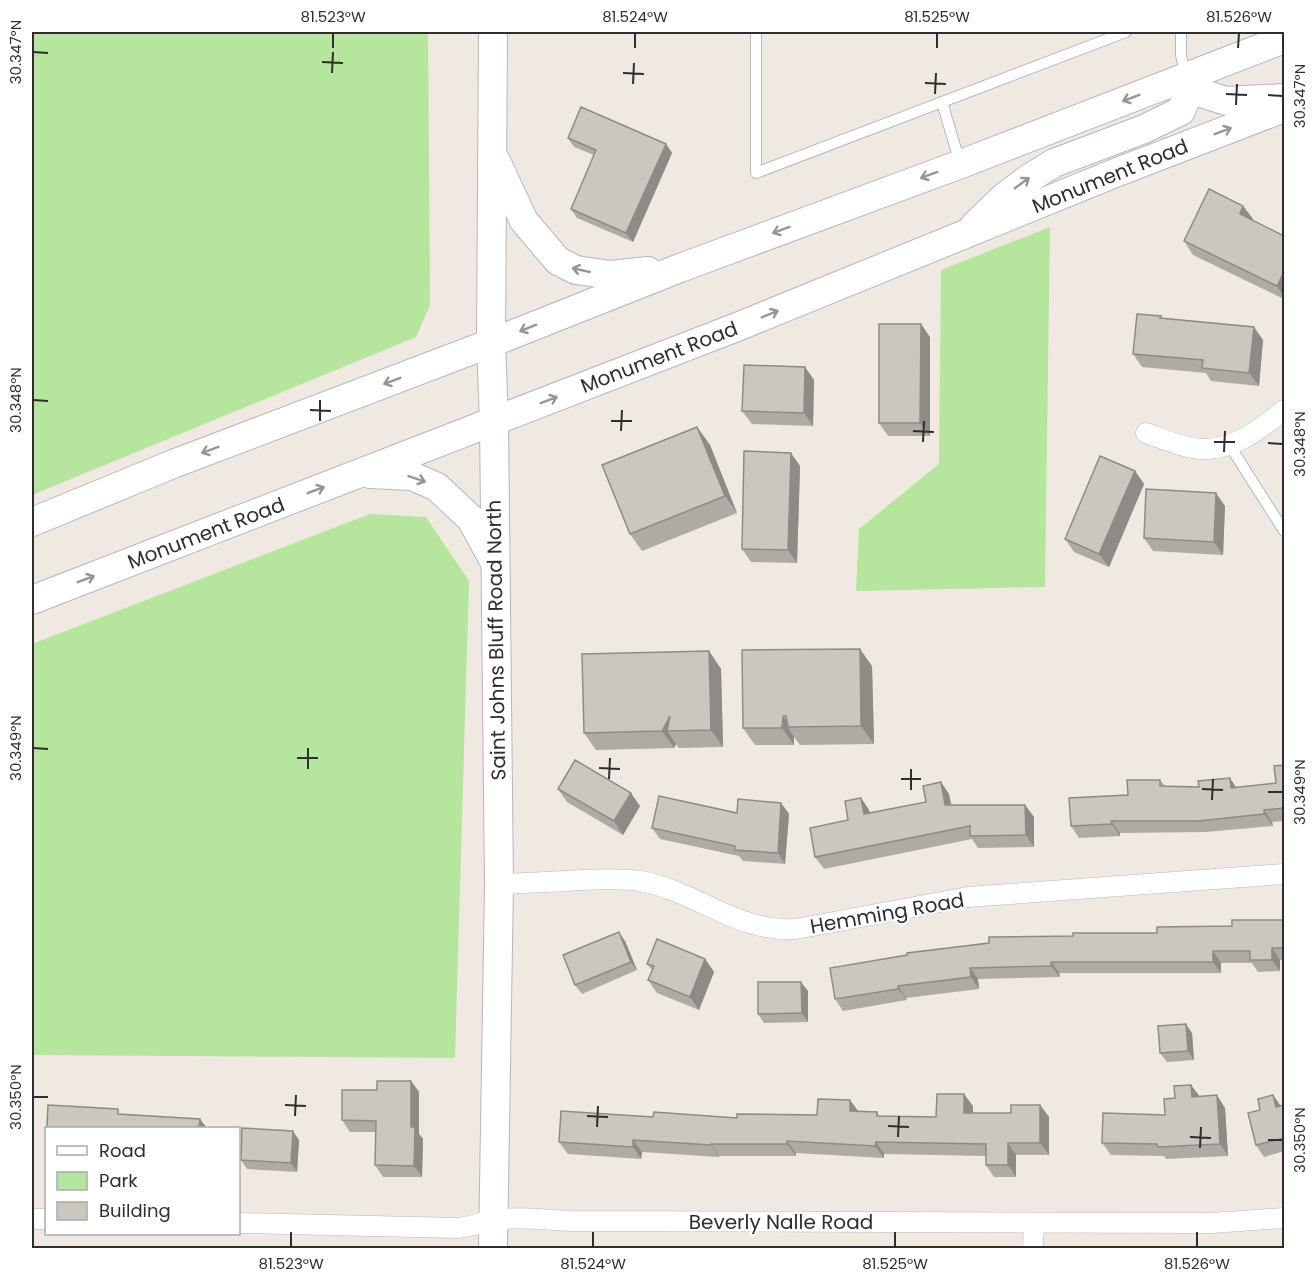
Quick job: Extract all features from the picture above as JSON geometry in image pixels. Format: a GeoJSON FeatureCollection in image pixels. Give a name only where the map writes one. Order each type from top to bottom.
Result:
{"type":"FeatureCollection","features":[{"type":"Feature","properties":{"kind":"main road","name":"Saint Johns Bluff Road North"},"geometry":{"type":"LineString","coordinates":[[492,32],[492,343],[499,884],[493,1248]]}},
{"type":"Feature","properties":{"kind":"main road"},"geometry":{"type":"LineString","coordinates":[[32,522],[173,464],[492,343],[680,268],[961,164],[1284,39]]}},
{"type":"Feature","properties":{"kind":"main road"},"geometry":{"type":"LineString","coordinates":[[1186,78],[1204,93],[1226,101],[1284,98]]}},
{"type":"Feature","properties":{"kind":"main road"},"geometry":{"type":"LineString","coordinates":[[963,237],[1004,198],[1028,179],[1054,163],[1144,129],[1181,111],[1187,96],[1186,78]]}},
{"type":"Feature","properties":{"kind":"main road","name":"Monument Road"},"geometry":{"type":"LineString","coordinates":[[32,600],[747,323],[963,237],[1115,173],[1284,108]]}},
{"type":"Feature","properties":{"kind":"main road"},"geometry":{"type":"LineString","coordinates":[[492,152],[524,221],[558,261],[576,270],[611,275],[680,268]]}},
{"type":"Feature","properties":{"kind":"main road"},"geometry":{"type":"LineString","coordinates":[[359,474],[412,476],[437,487],[471,519],[495,563]]}},
{"type":"Feature","properties":{"kind":"street"},"geometry":{"type":"LineString","coordinates":[[1146,433],[1201,449],[1230,446],[1284,410]]}},
{"type":"Feature","properties":{"kind":"street","name":"Hemming Road"},"geometry":{"type":"LineString","coordinates":[[499,884],[607,879],[640,881],[676,891],[744,923],[778,930],[796,929],[968,897],[1284,874]]}},
{"type":"Feature","properties":{"kind":"street","name":"Beverly Nalle Road"},"geometry":{"type":"LineString","coordinates":[[240,1223],[458,1228],[471,1227],[494,1220],[519,1218],[571,1221],[1034,1224],[1212,1223],[1284,1218]]}},
{"type":"Feature","properties":{"kind":"street"},"geometry":{"type":"LineString","coordinates":[[1033,1248],[1034,1224]]}},
{"type":"Feature","properties":{"kind":"lane"},"geometry":{"type":"LineString","coordinates":[[756,32],[756,173],[1126,32]]}},
{"type":"Feature","properties":{"kind":"lane"},"geometry":{"type":"LineString","coordinates":[[1180,32],[1181,55],[1186,78]]}},
{"type":"Feature","properties":{"kind":"lane"},"geometry":{"type":"LineString","coordinates":[[942,102],[961,164]]}},
{"type":"Feature","properties":{"kind":"lane"},"geometry":{"type":"LineString","coordinates":[[1230,446],[1284,531]]}},
{"type":"Feature","properties":{"kind":"green space"},"geometry":{"type":"Polygon","coordinates":[[[32,32],[428,32],[430,305],[416,337],[32,495],[32,32]]]}},
{"type":"Feature","properties":{"kind":"green space"},"geometry":{"type":"Polygon","coordinates":[[[1050,227],[1045,587],[856,591],[859,529],[939,464],[941,270],[1050,227]]]}},
{"type":"Feature","properties":{"kind":"green space"},"geometry":{"type":"Polygon","coordinates":[[[370,514],[426,517],[469,581],[455,1058],[32,1055],[32,644],[370,514]]]}},
{"type":"Feature","properties":{"kind":"building"},"geometry":{"type":"Polygon","coordinates":[[[581,107],[666,144],[626,233],[571,209],[596,150],[568,138],[581,107]]]}},
{"type":"Feature","properties":{"kind":"building"},"geometry":{"type":"Polygon","coordinates":[[[1209,189],[1243,206],[1240,214],[1284,236],[1284,272],[1277,286],[1184,241],[1209,189]]]}},
{"type":"Feature","properties":{"kind":"building"},"geometry":{"type":"Polygon","coordinates":[[[1137,314],[1254,327],[1249,373],[1202,368],[1203,360],[1133,354],[1137,314]]]}},
{"type":"Feature","properties":{"kind":"building"},"geometry":{"type":"Polygon","coordinates":[[[879,324],[921,324],[920,423],[879,423],[879,324]]]}},
{"type":"Feature","properties":{"kind":"building"},"geometry":{"type":"Polygon","coordinates":[[[744,365],[805,367],[804,413],[742,411],[744,365]]]}},
{"type":"Feature","properties":{"kind":"building"},"geometry":{"type":"Polygon","coordinates":[[[697,427],[725,496],[630,534],[602,465],[697,427]]]}},
{"type":"Feature","properties":{"kind":"building"},"geometry":{"type":"Polygon","coordinates":[[[744,451],[791,453],[788,550],[742,549],[744,451]]]}},
{"type":"Feature","properties":{"kind":"building"},"geometry":{"type":"Polygon","coordinates":[[[1100,456],[1135,471],[1099,554],[1065,539],[1100,456]]]}},
{"type":"Feature","properties":{"kind":"building"},"geometry":{"type":"Polygon","coordinates":[[[1146,489],[1216,493],[1214,542],[1144,538],[1146,489]]]}},
{"type":"Feature","properties":{"kind":"building"},"geometry":{"type":"Polygon","coordinates":[[[860,649],[861,726],[788,727],[786,716],[783,716],[782,728],[743,728],[742,650],[860,649]]]}},
{"type":"Feature","properties":{"kind":"building"},"geometry":{"type":"Polygon","coordinates":[[[709,651],[711,730],[667,731],[670,716],[662,731],[584,733],[582,654],[709,651]]]}},
{"type":"Feature","properties":{"kind":"building"},"geometry":{"type":"Polygon","coordinates":[[[575,760],[631,793],[614,821],[558,789],[575,760]]]}},
{"type":"Feature","properties":{"kind":"building"},"geometry":{"type":"Polygon","coordinates":[[[1284,765],[1284,808],[1264,810],[1264,814],[1198,821],[1111,821],[1112,824],[1071,826],[1069,798],[1128,795],[1127,780],[1160,780],[1160,786],[1199,787],[1198,781],[1230,778],[1231,788],[1276,783],[1274,766],[1284,765]]]}},
{"type":"Feature","properties":{"kind":"building"},"geometry":{"type":"Polygon","coordinates":[[[941,782],[945,805],[1025,805],[1026,835],[970,836],[970,826],[815,857],[810,828],[848,820],[845,801],[861,798],[864,814],[926,802],[923,786],[941,782]]]}},
{"type":"Feature","properties":{"kind":"building"},"geometry":{"type":"Polygon","coordinates":[[[659,796],[737,813],[738,799],[781,803],[778,853],[735,850],[735,846],[652,828],[659,796]]]}},
{"type":"Feature","properties":{"kind":"building"},"geometry":{"type":"Polygon","coordinates":[[[1232,920],[1284,920],[1284,948],[1272,948],[1272,960],[1250,960],[1250,951],[1213,951],[1213,962],[1051,962],[1051,966],[970,968],[971,977],[898,986],[898,989],[835,999],[830,968],[907,955],[907,953],[989,943],[989,937],[1073,936],[1073,933],[1157,933],[1157,927],[1232,926],[1232,920]]]}},
{"type":"Feature","properties":{"kind":"building"},"geometry":{"type":"Polygon","coordinates":[[[619,932],[631,962],[575,985],[563,955],[619,932]]]}},
{"type":"Feature","properties":{"kind":"building"},"geometry":{"type":"Polygon","coordinates":[[[657,939],[705,959],[690,997],[648,980],[654,966],[647,964],[657,939]]]}},
{"type":"Feature","properties":{"kind":"building"},"geometry":{"type":"Polygon","coordinates":[[[758,982],[801,982],[802,1013],[758,1014],[758,982]]]}},
{"type":"Feature","properties":{"kind":"building"},"geometry":{"type":"Polygon","coordinates":[[[1186,1024],[1188,1051],[1160,1053],[1158,1026],[1186,1024]]]}},
{"type":"Feature","properties":{"kind":"building"},"geometry":{"type":"Polygon","coordinates":[[[377,1081],[411,1081],[411,1127],[415,1127],[414,1166],[375,1165],[376,1121],[342,1120],[342,1090],[377,1090],[377,1081]]]}},
{"type":"Feature","properties":{"kind":"building"},"geometry":{"type":"Polygon","coordinates":[[[1191,1085],[1192,1097],[1217,1095],[1220,1144],[1158,1147],[1157,1144],[1102,1143],[1103,1113],[1165,1115],[1164,1099],[1175,1098],[1174,1086],[1191,1085]]]}},
{"type":"Feature","properties":{"kind":"building"},"geometry":{"type":"Polygon","coordinates":[[[937,1094],[964,1094],[964,1113],[1011,1113],[1011,1105],[1040,1105],[1040,1143],[1008,1143],[1008,1165],[986,1165],[986,1144],[876,1142],[875,1146],[787,1141],[787,1144],[711,1145],[633,1140],[633,1147],[559,1142],[561,1111],[653,1117],[654,1112],[737,1118],[737,1114],[817,1115],[818,1099],[850,1100],[850,1111],[877,1112],[877,1116],[936,1117],[937,1094]]]}},
{"type":"Feature","properties":{"kind":"building"},"geometry":{"type":"Polygon","coordinates":[[[1273,1095],[1276,1107],[1284,1105],[1284,1138],[1256,1145],[1248,1113],[1260,1110],[1258,1099],[1273,1095]]]}},
{"type":"Feature","properties":{"kind":"building"},"geometry":{"type":"Polygon","coordinates":[[[48,1105],[118,1109],[118,1114],[200,1119],[199,1127],[47,1127],[48,1105]]]}},
{"type":"Feature","properties":{"kind":"building"},"geometry":{"type":"Polygon","coordinates":[[[242,1128],[293,1131],[291,1163],[241,1160],[242,1128]]]}}]}
